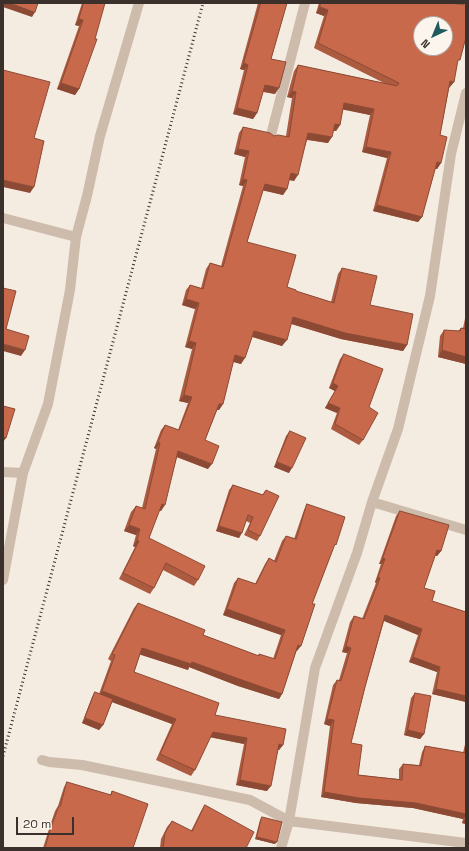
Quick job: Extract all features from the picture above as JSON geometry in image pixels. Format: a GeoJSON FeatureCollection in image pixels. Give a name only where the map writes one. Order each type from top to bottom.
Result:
{"type":"FeatureCollection","features":[{"type":"Feature","properties":{"kind":"street"},"geometry":{"type":"LineString","coordinates":[[3,580],[23,473],[48,404],[70,290],[76,237],[88,196],[100,136],[139,3]]}},
{"type":"Feature","properties":{"kind":"street"},"geometry":{"type":"LineString","coordinates":[[271,136],[305,3]]}},
{"type":"Feature","properties":{"kind":"street"},"geometry":{"type":"LineString","coordinates":[[282,848],[289,821],[315,668],[357,552],[372,502],[398,429],[430,296],[451,154],[466,93]]}},
{"type":"Feature","properties":{"kind":"street"},"geometry":{"type":"LineString","coordinates":[[3,218],[76,237]]}},
{"type":"Feature","properties":{"kind":"street"},"geometry":{"type":"LineString","coordinates":[[3,472],[23,473]]}},
{"type":"Feature","properties":{"kind":"street"},"geometry":{"type":"LineString","coordinates":[[372,502],[466,530]]}},
{"type":"Feature","properties":{"kind":"street"},"geometry":{"type":"LineString","coordinates":[[42,760],[82,765],[250,800],[289,821],[466,843]]}},
{"type":"Feature","properties":{"kind":"building"},"geometry":{"type":"Polygon","coordinates":[[[10,3],[38,3],[35,12],[10,3]]]}},
{"type":"Feature","properties":{"kind":"building"},"geometry":{"type":"Polygon","coordinates":[[[84,3],[105,3],[95,39],[97,39],[79,89],[61,83],[83,20],[79,19],[84,3]]]}},
{"type":"Feature","properties":{"kind":"building"},"geometry":{"type":"Polygon","coordinates":[[[261,3],[287,3],[271,59],[286,62],[279,88],[265,85],[257,113],[237,108],[248,65],[244,63],[261,3]]]}},
{"type":"Feature","properties":{"kind":"building"},"geometry":{"type":"Polygon","coordinates":[[[321,3],[450,3],[466,5],[466,37],[460,60],[458,60],[454,82],[450,81],[440,135],[447,137],[441,163],[437,162],[422,217],[377,205],[391,152],[366,147],[374,109],[344,103],[340,125],[335,124],[332,137],[308,133],[298,175],[291,173],[287,189],[265,184],[247,242],[296,255],[287,287],[334,303],[342,268],[377,276],[370,305],[413,314],[407,345],[345,333],[293,317],[287,340],[254,331],[245,358],[235,355],[223,404],[219,404],[205,440],[219,446],[212,464],[178,451],[165,505],[162,504],[149,538],[205,566],[198,580],[166,563],[154,588],[123,573],[139,541],[137,540],[140,529],[129,525],[136,506],[145,509],[160,443],[158,442],[165,425],[179,430],[192,397],[184,395],[196,343],[189,341],[199,303],[186,299],[190,285],[203,289],[210,263],[223,267],[247,180],[243,179],[249,151],[238,149],[243,127],[270,133],[274,136],[278,135],[289,137],[296,92],[292,91],[298,65],[397,86],[399,83],[318,43],[328,10],[320,7],[321,3]]]}},
{"type":"Feature","properties":{"kind":"building"},"geometry":{"type":"Polygon","coordinates":[[[3,70],[50,82],[34,138],[44,141],[34,187],[3,180],[3,70]]]}},
{"type":"Feature","properties":{"kind":"building"},"geometry":{"type":"Polygon","coordinates":[[[3,288],[16,291],[6,329],[29,336],[25,350],[3,344],[3,288]]]}},
{"type":"Feature","properties":{"kind":"building"},"geometry":{"type":"Polygon","coordinates":[[[461,328],[466,329],[466,357],[442,350],[444,330],[460,331],[461,328]]]}},
{"type":"Feature","properties":{"kind":"building"},"geometry":{"type":"Polygon","coordinates":[[[344,354],[383,369],[369,407],[378,413],[363,440],[335,424],[340,408],[328,403],[338,386],[333,383],[344,354]]]}},
{"type":"Feature","properties":{"kind":"building"},"geometry":{"type":"Polygon","coordinates":[[[3,406],[15,409],[6,438],[3,437],[3,406]]]}},
{"type":"Feature","properties":{"kind":"building"},"geometry":{"type":"Polygon","coordinates":[[[290,431],[306,438],[292,468],[277,462],[290,431]]]}},
{"type":"Feature","properties":{"kind":"building"},"geometry":{"type":"Polygon","coordinates":[[[233,485],[263,495],[266,490],[279,496],[260,536],[248,530],[253,517],[248,515],[242,533],[219,526],[233,485]]]}},
{"type":"Feature","properties":{"kind":"building"},"geometry":{"type":"Polygon","coordinates":[[[307,504],[345,517],[336,545],[335,544],[312,604],[315,604],[301,646],[298,645],[282,694],[192,662],[191,664],[142,648],[134,672],[219,703],[215,715],[286,729],[283,745],[279,744],[271,786],[240,780],[247,738],[213,732],[195,770],[160,754],[176,719],[102,691],[115,655],[112,654],[138,603],[205,630],[203,635],[259,656],[259,654],[275,659],[285,630],[227,609],[238,578],[256,584],[269,558],[276,562],[286,536],[296,539],[307,504]]]}},
{"type":"Feature","properties":{"kind":"building"},"geometry":{"type":"Polygon","coordinates":[[[400,511],[449,525],[441,551],[437,550],[424,588],[435,591],[432,601],[466,612],[466,696],[436,689],[440,667],[413,657],[422,629],[385,615],[351,743],[362,745],[358,775],[402,780],[403,764],[421,766],[425,746],[466,753],[466,814],[416,803],[359,798],[324,792],[334,720],[327,719],[337,680],[341,681],[351,648],[346,646],[354,616],[364,619],[380,578],[378,577],[385,559],[383,558],[400,511]]]}},
{"type":"Feature","properties":{"kind":"building"},"geometry":{"type":"Polygon","coordinates":[[[95,692],[113,699],[103,725],[85,718],[95,692]]]}},
{"type":"Feature","properties":{"kind":"building"},"geometry":{"type":"Polygon","coordinates":[[[415,693],[431,696],[424,734],[408,730],[415,693]]]}},
{"type":"Feature","properties":{"kind":"building"},"geometry":{"type":"Polygon","coordinates":[[[67,782],[111,795],[112,791],[148,804],[133,848],[45,848],[67,782]]]}},
{"type":"Feature","properties":{"kind":"building"},"geometry":{"type":"Polygon","coordinates":[[[205,805],[254,832],[246,848],[163,848],[165,833],[172,821],[192,831],[205,805]]]}},
{"type":"Feature","properties":{"kind":"building"},"geometry":{"type":"Polygon","coordinates":[[[262,817],[282,822],[277,842],[257,837],[262,817]]]}},
{"type":"Feature","properties":{"kind":"railway"},"geometry":{"type":"LineString","coordinates":[[3,756],[203,3]]}}]}
